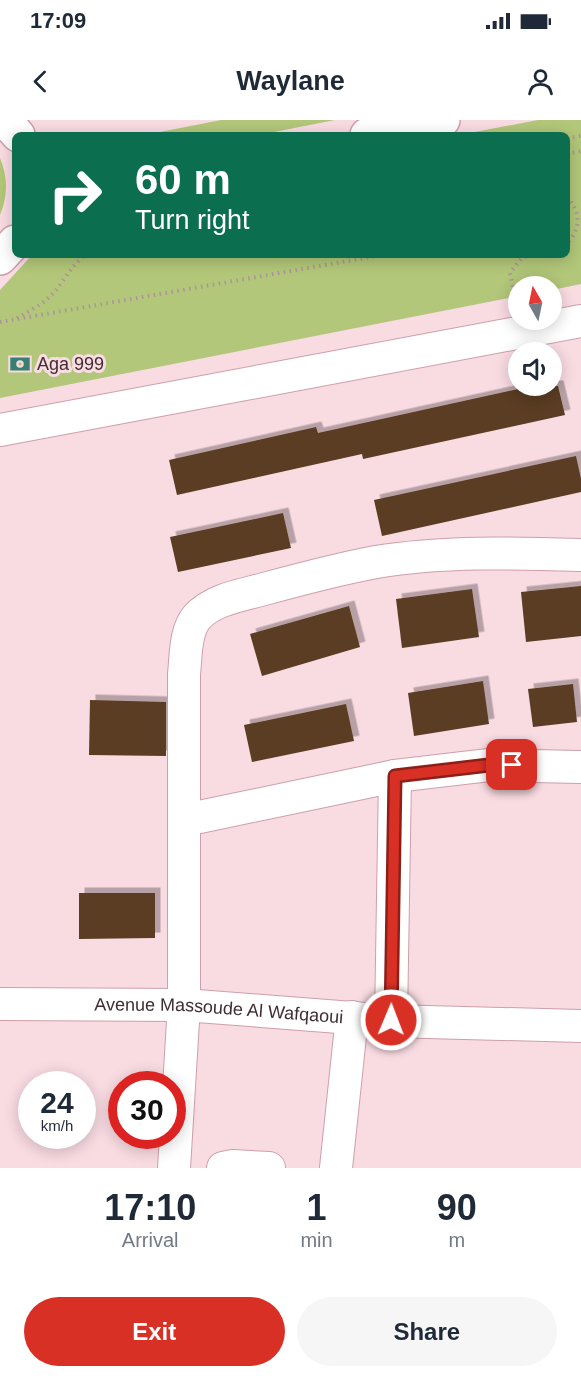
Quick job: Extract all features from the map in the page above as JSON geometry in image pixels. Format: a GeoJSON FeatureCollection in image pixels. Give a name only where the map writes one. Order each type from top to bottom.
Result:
{"type":"FeatureCollection","features":[{"type":"Feature","properties":{"kind":"main road"},"geometry":{"type":"LineString","coordinates":[[5,120],[15,132]]}},
{"type":"Feature","properties":{"kind":"main road"},"geometry":{"type":"LineString","coordinates":[[382,132],[442,120]]}},
{"type":"Feature","properties":{"kind":"main road"},"geometry":{"type":"LineString","coordinates":[[0,258],[12,245]]}},
{"type":"Feature","properties":{"kind":"street"},"geometry":{"type":"LineString","coordinates":[[0,430],[578,330]]}},
{"type":"Feature","properties":{"kind":"street"},"geometry":{"type":"LineString","coordinates":[[174,1168],[184,1005],[185,664],[192,626],[197,616],[228,599],[319,574],[377,562],[457,554],[581,555]]}},
{"type":"Feature","properties":{"kind":"street"},"geometry":{"type":"LineString","coordinates":[[185,820],[395,776],[489,765],[581,767]]}},
{"type":"Feature","properties":{"kind":"street"},"geometry":{"type":"LineString","coordinates":[[391,1020],[395,776]]}},
{"type":"Feature","properties":{"kind":"street","name":"Avenue Massoude Al Wafqaoui"},"geometry":{"type":"LineString","coordinates":[[0,1004],[184,1005],[391,1020],[581,1026]]}},
{"type":"Feature","properties":{"kind":"street"},"geometry":{"type":"LineString","coordinates":[[336,1168],[352,1017]]}},
{"type":"Feature","properties":{"kind":"street"},"geometry":{"type":"LineString","coordinates":[[223,1168],[233,1166],[269,1168]]}},
{"type":"Feature","properties":{"kind":"path"},"geometry":{"type":"LineString","coordinates":[[570,200],[580,211],[578,231],[570,240]]}},
{"type":"Feature","properties":{"kind":"path"},"geometry":{"type":"LineString","coordinates":[[11,321],[36,307],[56,291],[68,272],[82,258]]}},
{"type":"Feature","properties":{"kind":"path"},"geometry":{"type":"LineString","coordinates":[[0,322],[364,258]]}},
{"type":"Feature","properties":{"kind":"path"},"geometry":{"type":"LineString","coordinates":[[511,276],[510,273],[523,258]]}},
{"type":"Feature","properties":{"kind":"green space"},"geometry":{"type":"Polygon","coordinates":[[[221,120],[335,120],[274,132],[160,132],[221,120]]]}},
{"type":"Feature","properties":{"kind":"green space"},"geometry":{"type":"Polygon","coordinates":[[[538,120],[581,120],[581,284],[562,288],[562,276],[508,276],[508,298],[0,398],[0,290],[29,258],[570,258],[570,132],[475,132],[538,120]]]}},
{"type":"Feature","properties":{"kind":"green space"},"geometry":{"type":"Polygon","coordinates":[[[0,158],[6,186],[0,215],[0,158]]]}},
{"type":"Feature","properties":{"kind":"building"},"geometry":{"type":"Polygon","coordinates":[[[508,391],[508,396],[560,396],[565,415],[363,459],[362,454],[177,495],[169,460],[316,427],[318,433],[508,391]]]}},
{"type":"Feature","properties":{"kind":"building"},"geometry":{"type":"Polygon","coordinates":[[[576,456],[581,492],[382,536],[374,500],[576,456]]]}},
{"type":"Feature","properties":{"kind":"building"},"geometry":{"type":"Polygon","coordinates":[[[283,513],[291,548],[178,572],[170,537],[283,513]]]}},
{"type":"Feature","properties":{"kind":"building"},"geometry":{"type":"Polygon","coordinates":[[[581,586],[581,636],[526,642],[521,592],[581,586]]]}},
{"type":"Feature","properties":{"kind":"building"},"geometry":{"type":"Polygon","coordinates":[[[472,589],[479,637],[402,648],[396,599],[472,589]]]}},
{"type":"Feature","properties":{"kind":"building"},"geometry":{"type":"Polygon","coordinates":[[[349,606],[360,647],[262,676],[250,634],[349,606]]]}},
{"type":"Feature","properties":{"kind":"building"},"geometry":{"type":"Polygon","coordinates":[[[483,681],[489,724],[414,736],[408,693],[483,681]]]}},
{"type":"Feature","properties":{"kind":"building"},"geometry":{"type":"Polygon","coordinates":[[[573,684],[577,722],[533,727],[528,689],[573,684]]]}},
{"type":"Feature","properties":{"kind":"building"},"geometry":{"type":"Polygon","coordinates":[[[90,700],[166,702],[166,756],[89,755],[90,700]]]}},
{"type":"Feature","properties":{"kind":"building"},"geometry":{"type":"Polygon","coordinates":[[[346,704],[354,741],[252,762],[244,725],[346,704]]]}},
{"type":"Feature","properties":{"kind":"building"},"geometry":{"type":"Polygon","coordinates":[[[79,893],[155,893],[155,938],[79,939],[79,893]]]}},
{"type":"Feature","properties":{"kind":"place","name":"Aga 999"},"geometry":{"type":"Point","coordinates":[20,364]}},
{"type":"Feature","properties":{"kind":"route"},"geometry":{"type":"LineString","coordinates":[[391,1020],[395,776],[489,765],[512,765]]}}]}
